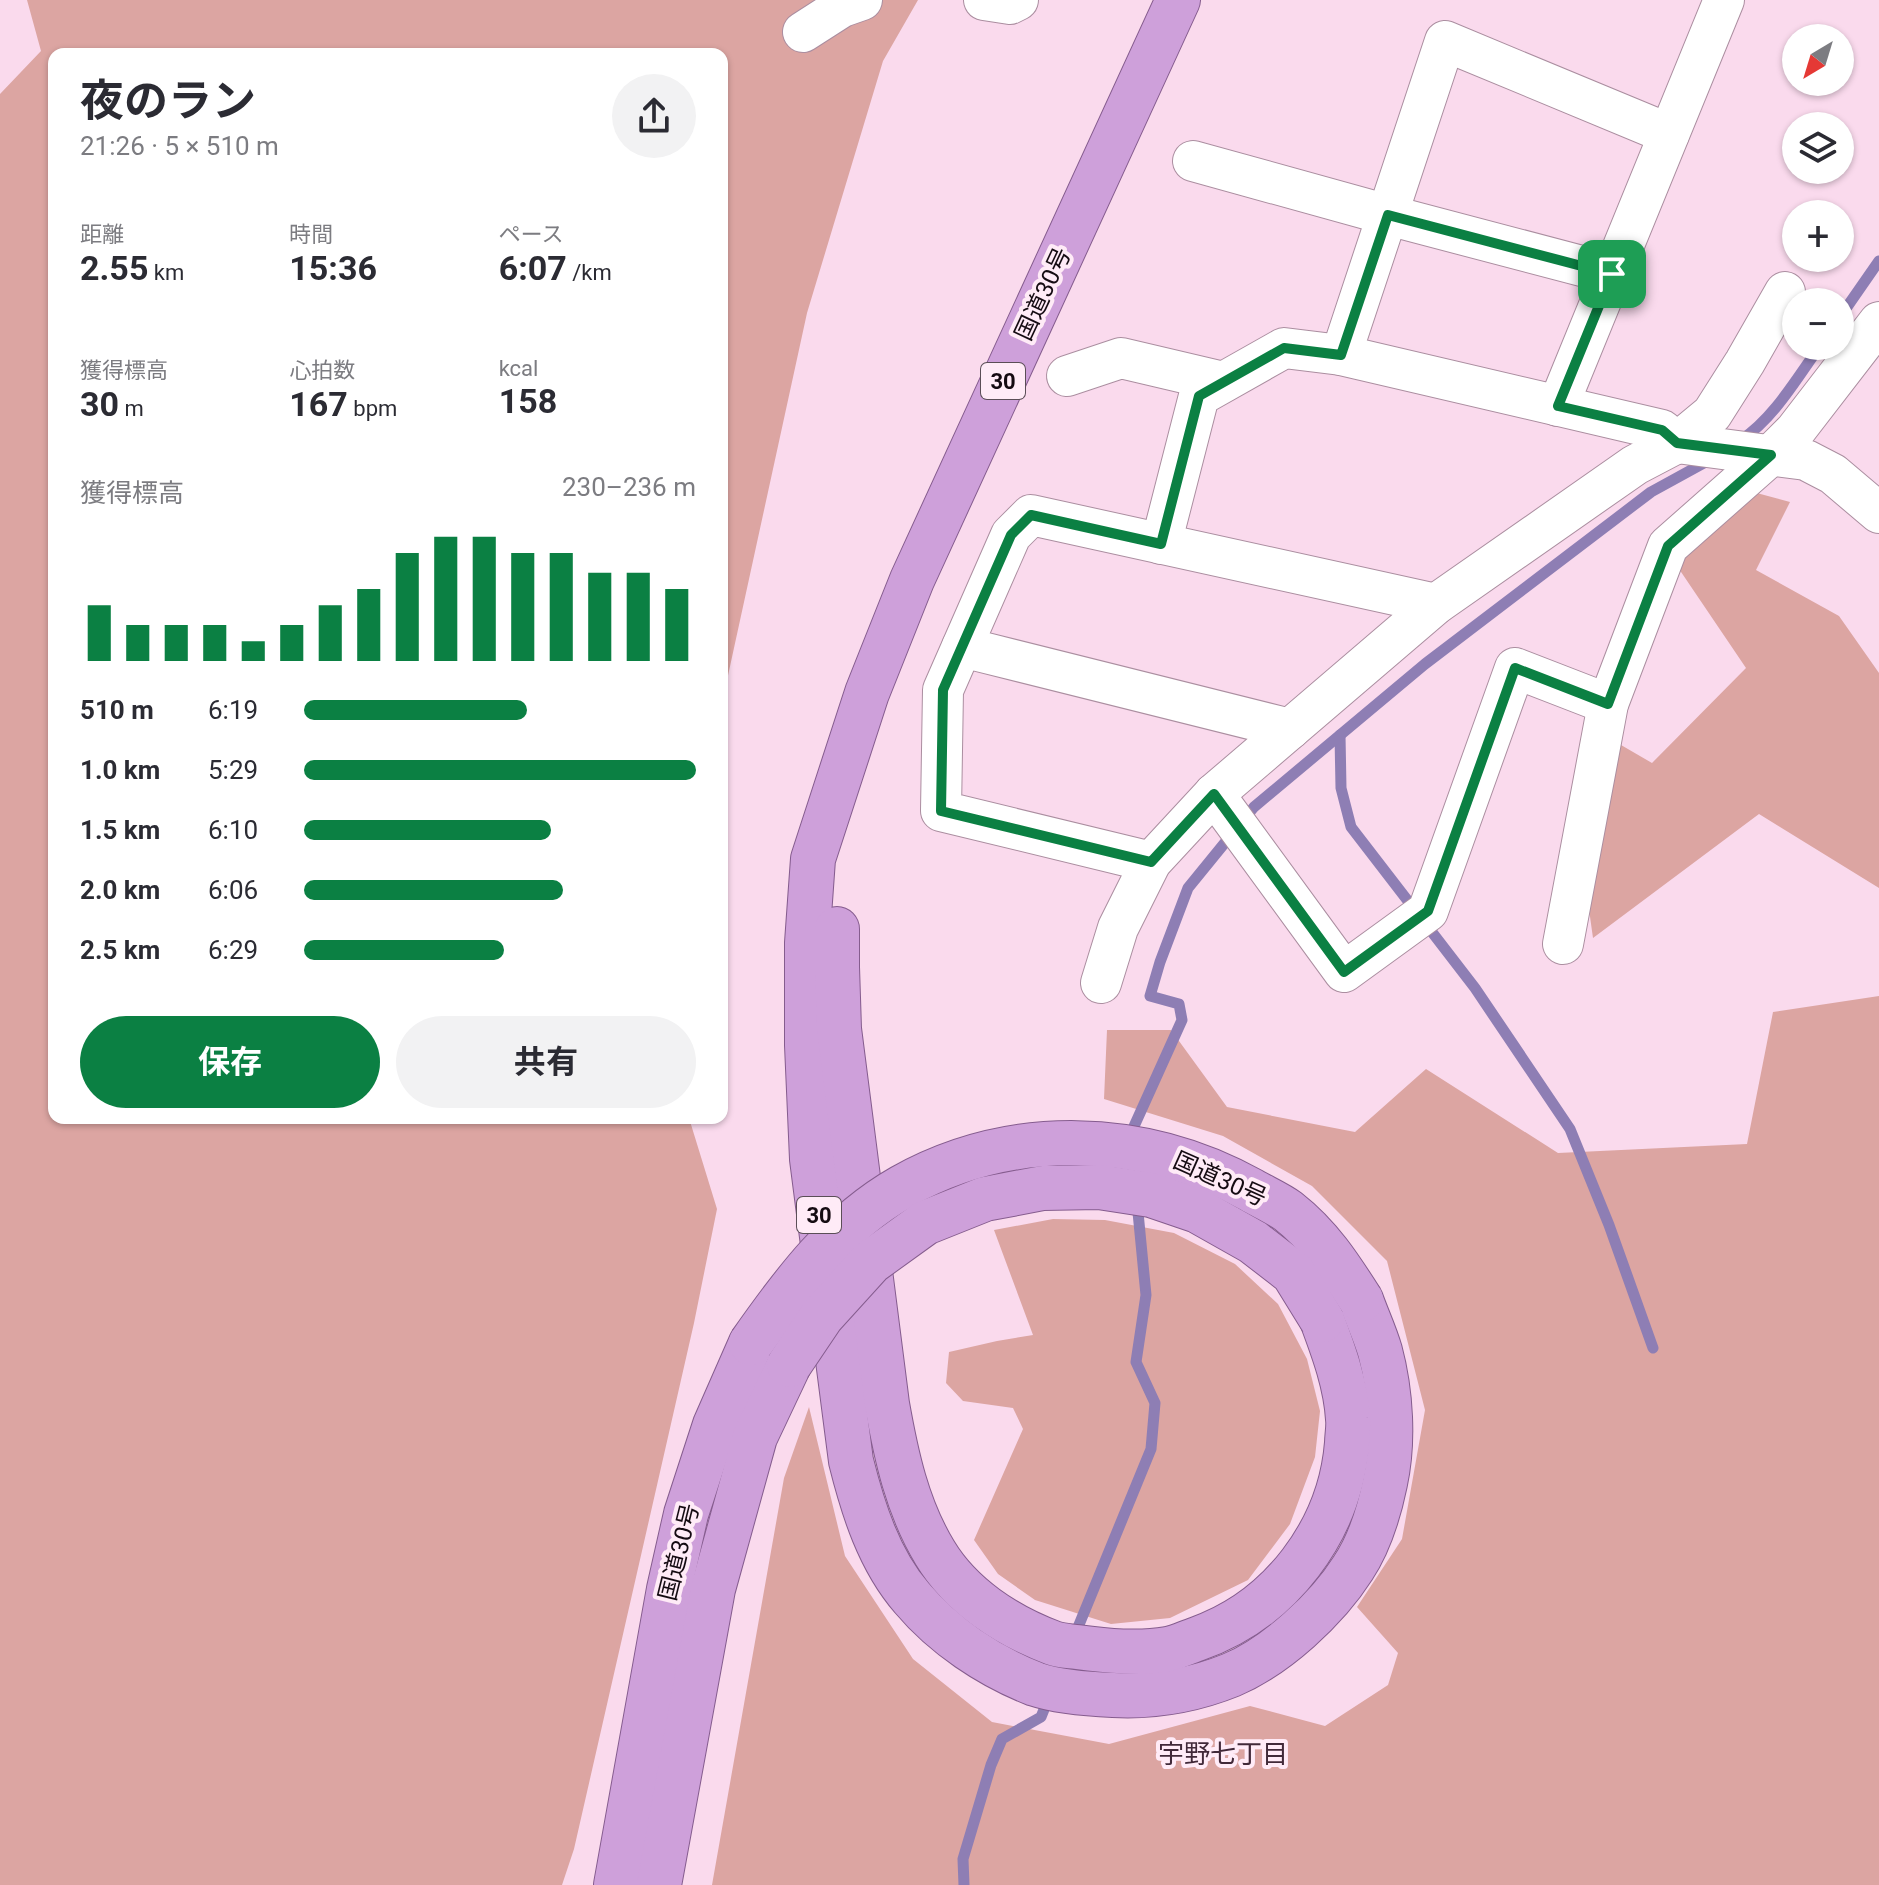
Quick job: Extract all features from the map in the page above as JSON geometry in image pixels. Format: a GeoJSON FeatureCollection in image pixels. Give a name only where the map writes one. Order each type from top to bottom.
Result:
{"type":"FeatureCollection","features":[{"type":"Feature","properties":{"kind":"highway","name":"国道30号"},"geometry":{"type":"LineString","coordinates":[[616,1885],[669,1589],[686,1514],[715,1425],[751,1343],[787,1291],[818,1256],[854,1221],[902,1188],[950,1165],[1003,1149],[1057,1142],[1112,1145],[1163,1154],[1228,1177],[1288,1210],[1330,1251],[1361,1300],[1380,1352],[1388,1398],[1390,1440],[1385,1482],[1373,1525],[1353,1568],[1321,1608],[1281,1647],[1233,1674],[1189,1688],[1138,1696],[1085,1694],[1037,1684],[988,1662],[950,1635],[911,1598],[886,1560],[862,1505],[851,1461],[812,1159],[807,943],[813,859],[867,693],[912,580],[1178,0]]}},
{"type":"Feature","properties":{"kind":"highway","name":"国道30号"},"geometry":{"type":"LineString","coordinates":[[659,1885],[713,1589],[755,1437],[789,1365],[822,1316],[871,1262],[925,1223],[985,1199],[1043,1188],[1099,1187],[1151,1195],[1198,1211],[1253,1242],[1293,1273],[1322,1320],[1339,1364],[1348,1420],[1345,1462],[1335,1504],[1316,1543],[1290,1576],[1254,1610],[1210,1634],[1169,1648],[1113,1652],[1056,1644],[1000,1618],[963,1588],[936,1554],[914,1511],[898,1461],[887,1404],[839,1029],[837,909],[843,768]]}},
{"type":"Feature","properties":{"kind":"street"},"geometry":{"type":"LineString","coordinates":[[803,32],[842,7],[862,0]]}},
{"type":"Feature","properties":{"kind":"street"},"geometry":{"type":"LineString","coordinates":[[984,0],[1010,4],[1018,0]]}},
{"type":"Feature","properties":{"kind":"street"},"geometry":{"type":"LineString","coordinates":[[1558,406],[1724,0]]}},
{"type":"Feature","properties":{"kind":"street"},"geometry":{"type":"LineString","coordinates":[[1341,355],[1445,41],[1669,134]]}},
{"type":"Feature","properties":{"kind":"street"},"geometry":{"type":"LineString","coordinates":[[1193,161],[1612,274]]}},
{"type":"Feature","properties":{"kind":"street"},"geometry":{"type":"LineString","coordinates":[[1726,449],[1712,414],[1782,297]]}},
{"type":"Feature","properties":{"kind":"street"},"geometry":{"type":"LineString","coordinates":[[1101,983],[1118,928],[1151,862],[1230,817],[1290,729],[1436,604],[1635,465],[1726,449],[1795,431],[1879,322]]}},
{"type":"Feature","properties":{"kind":"street"},"geometry":{"type":"LineString","coordinates":[[1161,544],[1199,396],[1284,348],[1341,355],[1662,430],[1726,449],[1806,460],[1833,474],[1879,513]]}},
{"type":"Feature","properties":{"kind":"street"},"geometry":{"type":"LineString","coordinates":[[1067,376],[1121,358],[1223,382]]}},
{"type":"Feature","properties":{"kind":"street"},"geometry":{"type":"LineString","coordinates":[[1563,944],[1608,704],[1668,546],[1726,449]]}},
{"type":"Feature","properties":{"kind":"street"},"geometry":{"type":"LineString","coordinates":[[1151,862],[941,811],[943,690],[1011,535],[1031,515],[1436,604]]}},
{"type":"Feature","properties":{"kind":"street"},"geometry":{"type":"LineString","coordinates":[[962,647],[1290,729]]}},
{"type":"Feature","properties":{"kind":"street"},"geometry":{"type":"LineString","coordinates":[[1230,817],[1344,972],[1422,916],[1515,668],[1608,704]]}},
{"type":"Feature","properties":{"kind":"shaded area"},"geometry":{"type":"Polygon","coordinates":[[[27,0],[918,0],[883,61],[807,313],[728,675],[728,48],[48,48],[48,1124],[691,1124],[717,1209],[694,1323],[574,1849],[562,1885],[0,1885],[0,94],[41,51],[27,0]]]}},
{"type":"Feature","properties":{"kind":"shaded area"},"geometry":{"type":"Polygon","coordinates":[[[1753,492],[1790,502],[1756,570],[1839,616],[1879,673],[1879,888],[1759,814],[1593,938],[1584,874],[1621,745],[1652,763],[1746,668],[1677,566],[1753,492]]]}},
{"type":"Feature","properties":{"kind":"shaded area"},"geometry":{"type":"Polygon","coordinates":[[[1879,996],[1879,1885],[712,1885],[784,1478],[809,1407],[845,1556],[913,1659],[992,1722],[1109,1744],[1250,1706],[1325,1726],[1388,1685],[1398,1653],[1357,1607],[1402,1539],[1425,1410],[1387,1261],[1312,1186],[1223,1136],[1104,1099],[1107,1030],[1171,1030],[1227,1107],[1355,1132],[1426,1069],[1558,1153],[1747,1144],[1773,1012],[1879,996]]]}},
{"type":"Feature","properties":{"kind":"shaded area"},"geometry":{"type":"Polygon","coordinates":[[[1053,1219],[1105,1220],[1174,1233],[1235,1264],[1278,1304],[1307,1359],[1320,1411],[1315,1457],[1290,1524],[1248,1580],[1170,1618],[1111,1624],[1035,1600],[998,1574],[974,1540],[1023,1429],[1013,1408],[963,1401],[946,1383],[949,1352],[1033,1335],[994,1230],[1053,1219]]]}},
{"type":"Feature","properties":{"kind":"waterway"},"geometry":{"type":"LineString","coordinates":[[1854,297],[1879,261]]}},
{"type":"Feature","properties":{"kind":"waterway"},"geometry":{"type":"LineString","coordinates":[[1741,440],[1764,421],[1810,360]]}},
{"type":"Feature","properties":{"kind":"waterway"},"geometry":{"type":"LineString","coordinates":[[1243,820],[1254,807],[1425,664],[1651,492],[1713,458]]}},
{"type":"Feature","properties":{"kind":"waterway"},"geometry":{"type":"LineString","coordinates":[[1340,735],[1341,788],[1351,827],[1475,988],[1570,1129],[1609,1225],[1653,1348]]}},
{"type":"Feature","properties":{"kind":"waterway"},"geometry":{"type":"LineString","coordinates":[[1132,1141],[1131,1133],[1182,1020],[1179,1004],[1150,996],[1160,962],[1188,888],[1232,834]]}},
{"type":"Feature","properties":{"kind":"waterway"},"geometry":{"type":"LineString","coordinates":[[1074,1637],[1151,1449],[1155,1403],[1136,1362],[1146,1295],[1137,1202]]}},
{"type":"Feature","properties":{"kind":"waterway"},"geometry":{"type":"LineString","coordinates":[[964,1885],[963,1859],[991,1765],[1002,1739],[1041,1717],[1049,1697]]}},
{"type":"Feature","properties":{"kind":"district","name":"宇野七丁目"},"geometry":{"type":"Point","coordinates":[1223,1754]}},
{"type":"Feature","properties":{"kind":"route"},"geometry":{"type":"LineString","coordinates":[[1388,215],[1612,274],[1558,406],[1662,430],[1677,443],[1771,455],[1668,546],[1608,704],[1515,668],[1428,911],[1344,972],[1214,794],[1151,862],[941,811],[943,690],[1011,535],[1031,515],[1161,544],[1199,396],[1284,348],[1341,355],[1388,215]]}}]}
